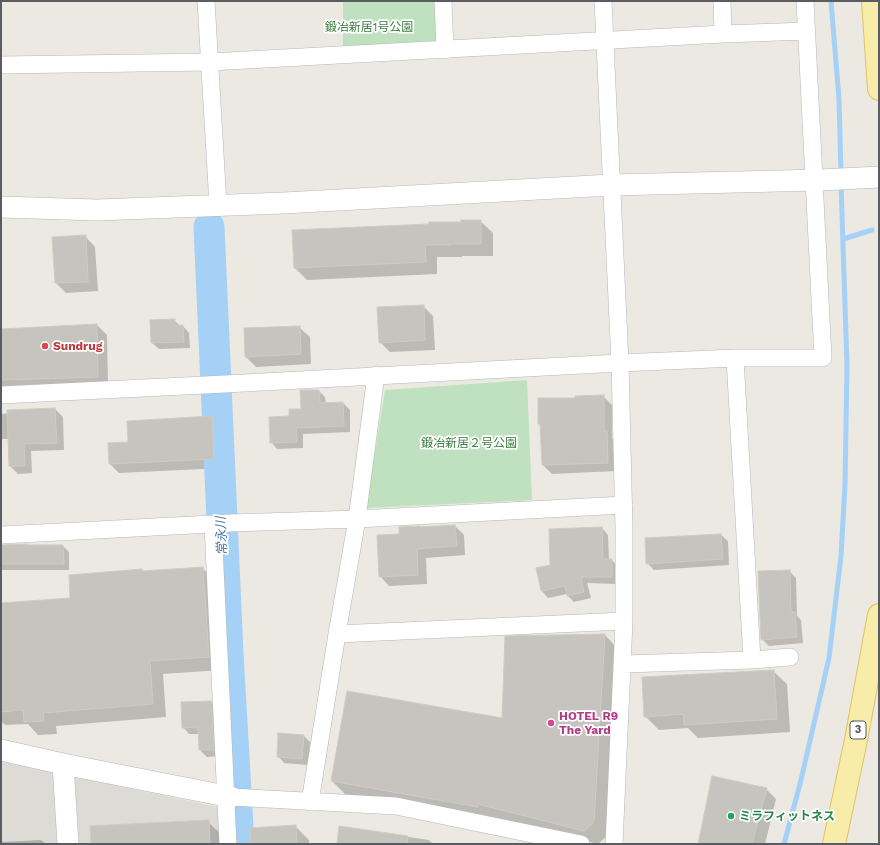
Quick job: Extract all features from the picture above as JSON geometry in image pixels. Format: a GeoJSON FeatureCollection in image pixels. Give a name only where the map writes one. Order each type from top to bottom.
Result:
{"type":"FeatureCollection","features":[{"type":"Feature","properties":{"kind":"main road"},"geometry":{"type":"LineString","coordinates":[[873,1],[879,89]]}},
{"type":"Feature","properties":{"kind":"main road","name":"3"},"geometry":{"type":"LineString","coordinates":[[834,844],[856,740],[879,615]]}},
{"type":"Feature","properties":{"kind":"street"},"geometry":{"type":"LineString","coordinates":[[206,1],[218,205]]}},
{"type":"Feature","properties":{"kind":"street"},"geometry":{"type":"LineString","coordinates":[[442,1],[445,50]]}},
{"type":"Feature","properties":{"kind":"street"},"geometry":{"type":"LineString","coordinates":[[603,1],[620,363],[624,505],[623,664],[614,844]]}},
{"type":"Feature","properties":{"kind":"street"},"geometry":{"type":"LineString","coordinates":[[722,1],[723,34]]}},
{"type":"Feature","properties":{"kind":"street"},"geometry":{"type":"LineString","coordinates":[[1,395],[620,363],[735,358],[823,358],[818,180],[805,1]]}},
{"type":"Feature","properties":{"kind":"street"},"geometry":{"type":"LineString","coordinates":[[1,65],[210,62],[807,30]]}},
{"type":"Feature","properties":{"kind":"street"},"geometry":{"type":"LineString","coordinates":[[1,207],[97,210],[284,203],[611,185],[818,180],[871,177]]}},
{"type":"Feature","properties":{"kind":"street"},"geometry":{"type":"LineString","coordinates":[[735,358],[752,660]]}},
{"type":"Feature","properties":{"kind":"street"},"geometry":{"type":"LineString","coordinates":[[310,802],[357,519],[376,375]]}},
{"type":"Feature","properties":{"kind":"street"},"geometry":{"type":"LineString","coordinates":[[1,535],[624,505]]}},
{"type":"Feature","properties":{"kind":"street"},"geometry":{"type":"LineString","coordinates":[[221,524],[235,797],[228,844]]}},
{"type":"Feature","properties":{"kind":"street"},"geometry":{"type":"LineString","coordinates":[[337,634],[624,621]]}},
{"type":"Feature","properties":{"kind":"street"},"geometry":{"type":"LineString","coordinates":[[623,664],[752,660],[790,657]]}},
{"type":"Feature","properties":{"kind":"street"},"geometry":{"type":"LineString","coordinates":[[1,750],[64,764],[235,797],[396,806],[581,844]]}},
{"type":"Feature","properties":{"kind":"street"},"geometry":{"type":"LineString","coordinates":[[64,764],[68,844]]}},
{"type":"Feature","properties":{"kind":"shaded area"},"geometry":{"type":"Polygon","coordinates":[[[1,761],[222,808],[224,844],[1,844],[1,761]]]}},
{"type":"Feature","properties":{"kind":"green space","name":"鍛冶新居1号公園"},"geometry":{"type":"Polygon","coordinates":[[[343,1],[440,1],[445,50],[343,55],[343,1]]]}},
{"type":"Feature","properties":{"kind":"green space","name":"鍛冶新居２号公園"},"geometry":{"type":"Polygon","coordinates":[[[527,380],[532,500],[366,508],[385,390],[527,380]]]}},
{"type":"Feature","properties":{"kind":"building"},"geometry":{"type":"Polygon","coordinates":[[[461,220],[481,220],[481,244],[425,245],[426,262],[294,268],[292,230],[429,224],[429,222],[461,222],[461,220]]]}},
{"type":"Feature","properties":{"kind":"building"},"geometry":{"type":"Polygon","coordinates":[[[86,235],[88,282],[55,283],[52,237],[86,235]]]}},
{"type":"Feature","properties":{"kind":"building"},"geometry":{"type":"Polygon","coordinates":[[[424,305],[425,340],[379,343],[377,307],[424,305]]]}},
{"type":"Feature","properties":{"kind":"building"},"geometry":{"type":"Polygon","coordinates":[[[175,319],[175,326],[183,325],[184,342],[151,343],[150,320],[175,319]]]}},
{"type":"Feature","properties":{"kind":"building"},"geometry":{"type":"Polygon","coordinates":[[[97,324],[98,377],[1,380],[1,329],[97,324]]]}},
{"type":"Feature","properties":{"kind":"building"},"geometry":{"type":"Polygon","coordinates":[[[300,326],[301,354],[245,357],[244,328],[300,326]]]}},
{"type":"Feature","properties":{"kind":"building"},"geometry":{"type":"Polygon","coordinates":[[[300,390],[319,390],[320,403],[343,402],[344,426],[296,428],[297,442],[270,443],[269,417],[289,416],[289,409],[301,409],[300,390]]]}},
{"type":"Feature","properties":{"kind":"building"},"geometry":{"type":"Polygon","coordinates":[[[604,395],[604,431],[607,431],[608,463],[542,465],[540,424],[538,424],[538,398],[575,398],[575,396],[604,395]]]}},
{"type":"Feature","properties":{"kind":"building"},"geometry":{"type":"Polygon","coordinates":[[[55,408],[57,443],[24,444],[25,466],[9,466],[7,410],[55,408]]]}},
{"type":"Feature","properties":{"kind":"building"},"geometry":{"type":"Polygon","coordinates":[[[212,416],[214,459],[109,464],[108,443],[128,442],[127,421],[212,416]]]}},
{"type":"Feature","properties":{"kind":"building"},"geometry":{"type":"Polygon","coordinates":[[[455,525],[457,546],[417,549],[418,575],[379,577],[377,535],[399,534],[399,527],[455,525]]]}},
{"type":"Feature","properties":{"kind":"building"},"geometry":{"type":"Polygon","coordinates":[[[602,527],[603,559],[612,559],[612,577],[581,577],[584,592],[567,596],[565,586],[541,591],[536,568],[550,565],[549,529],[602,527]]]}},
{"type":"Feature","properties":{"kind":"building"},"geometry":{"type":"Polygon","coordinates":[[[721,534],[723,559],[646,564],[645,538],[721,534]]]}},
{"type":"Feature","properties":{"kind":"building"},"geometry":{"type":"Polygon","coordinates":[[[1,545],[63,545],[64,564],[1,564],[1,545]]]}},
{"type":"Feature","properties":{"kind":"building"},"geometry":{"type":"Polygon","coordinates":[[[203,567],[209,657],[150,661],[153,704],[43,713],[44,721],[24,722],[23,710],[1,712],[1,603],[70,598],[69,575],[142,569],[143,571],[203,567]]]}},
{"type":"Feature","properties":{"kind":"building"},"geometry":{"type":"Polygon","coordinates":[[[790,570],[791,612],[795,612],[797,637],[761,640],[758,571],[790,570]]]}},
{"type":"Feature","properties":{"kind":"building"},"geometry":{"type":"Polygon","coordinates":[[[605,634],[594,822],[584,831],[478,804],[478,807],[331,781],[347,691],[502,718],[505,636],[605,634]]]}},
{"type":"Feature","properties":{"kind":"building"},"geometry":{"type":"Polygon","coordinates":[[[774,670],[777,719],[684,725],[683,714],[644,717],[642,677],[774,670]]]}},
{"type":"Feature","properties":{"kind":"building"},"geometry":{"type":"Polygon","coordinates":[[[211,701],[214,750],[199,750],[198,727],[182,728],[181,702],[211,701]]]}},
{"type":"Feature","properties":{"kind":"building"},"geometry":{"type":"Polygon","coordinates":[[[278,733],[304,735],[302,759],[277,757],[278,733]]]}},
{"type":"Feature","properties":{"kind":"building","name":"ミラフィットネス"},"geometry":{"type":"Polygon","coordinates":[[[712,776],[767,788],[752,844],[698,844],[712,776]]]}},
{"type":"Feature","properties":{"kind":"building"},"geometry":{"type":"Polygon","coordinates":[[[209,820],[210,844],[91,844],[90,826],[209,820]]]}},
{"type":"Feature","properties":{"kind":"building"},"geometry":{"type":"Polygon","coordinates":[[[296,825],[297,844],[251,844],[250,828],[296,825]]]}},
{"type":"Feature","properties":{"kind":"building"},"geometry":{"type":"Polygon","coordinates":[[[339,826],[408,836],[407,844],[337,844],[339,826]]]}},
{"type":"Feature","properties":{"kind":"waterway"},"geometry":{"type":"LineString","coordinates":[[831,1],[839,99],[841,174]]}},
{"type":"Feature","properties":{"kind":"waterway"},"geometry":{"type":"LineString","coordinates":[[784,844],[801,780],[829,658],[841,556],[845,485],[847,366],[841,184]]}},
{"type":"Feature","properties":{"kind":"waterway","name":"常永川"},"geometry":{"type":"LineString","coordinates":[[209,227],[228,654],[239,844]]}},
{"type":"Feature","properties":{"kind":"waterway"},"geometry":{"type":"LineString","coordinates":[[843,239],[872,230]]}},
{"type":"Feature","properties":{"kind":"place","name":"Sundrug"},"geometry":{"type":"Point","coordinates":[45,346]}},
{"type":"Feature","properties":{"kind":"place","name":"HOTEL R9 The Yard"},"geometry":{"type":"Point","coordinates":[551,723]}},
{"type":"Feature","properties":{"kind":"place","name":"ミラフィットネス"},"geometry":{"type":"Point","coordinates":[731,816]}}]}
